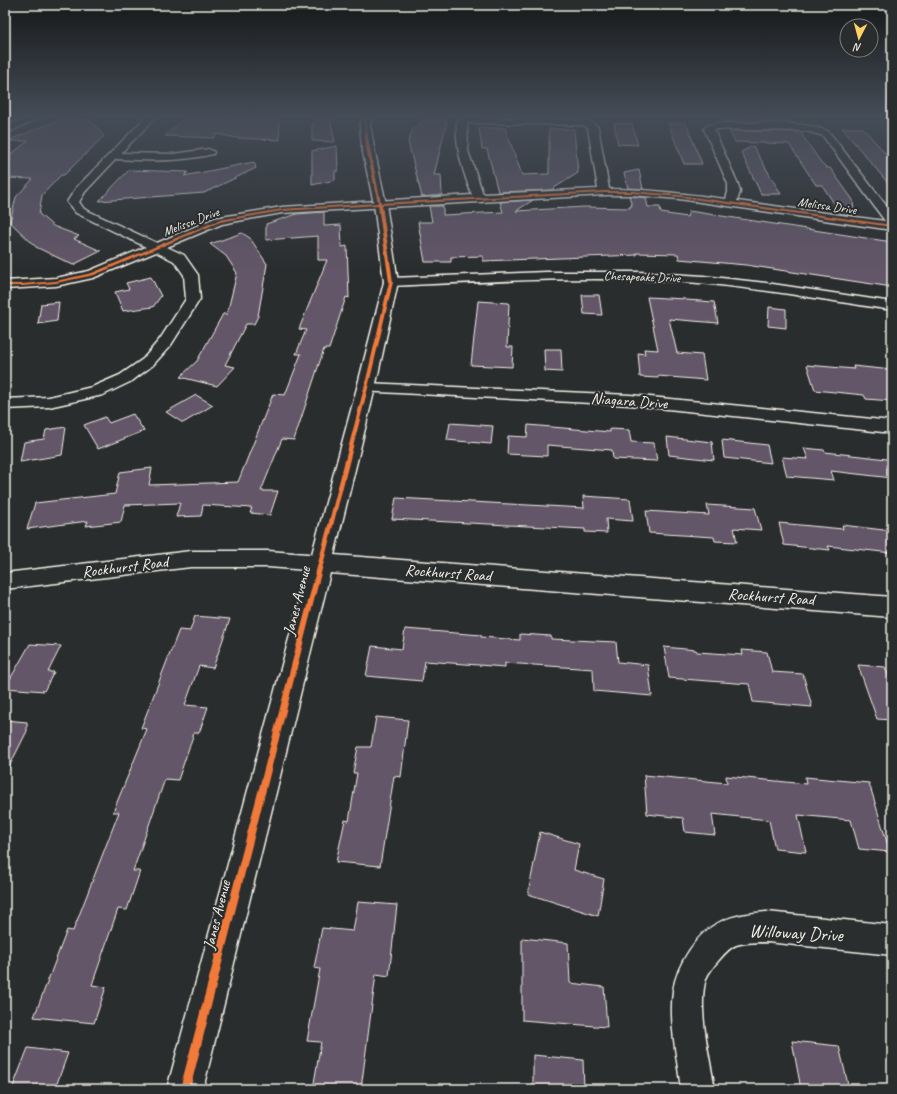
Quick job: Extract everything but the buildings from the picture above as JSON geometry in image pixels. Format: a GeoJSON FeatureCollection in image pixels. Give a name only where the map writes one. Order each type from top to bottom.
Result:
{"type":"FeatureCollection","features":[{"type":"Feature","properties":{"kind":"street"},"geometry":{"type":"LineString","coordinates":[[5,404],[49,402],[98,391],[126,378],[148,362],[166,342],[193,299],[191,275],[179,258],[80,211],[73,202],[80,190],[102,167]]}},
{"type":"Feature","properties":{"kind":"street","name":"Janes Avenue"},"geometry":{"type":"LineString","coordinates":[[185,1089],[366,388],[391,282],[380,204],[372,167]]}},
{"type":"Feature","properties":{"kind":"street"},"geometry":{"type":"LineString","coordinates":[[468,167],[479,198]]}},
{"type":"Feature","properties":{"kind":"street"},"geometry":{"type":"LineString","coordinates":[[600,167],[604,192]]}},
{"type":"Feature","properties":{"kind":"street"},"geometry":{"type":"LineString","coordinates":[[725,167],[733,184],[734,192],[730,203]]}},
{"type":"Feature","properties":{"kind":"street"},"geometry":{"type":"LineString","coordinates":[[851,167],[890,218],[892,223]]}},
{"type":"Feature","properties":{"kind":"street","name":"Melissa Drive"},"geometry":{"type":"LineString","coordinates":[[5,285],[37,284],[75,279],[111,268],[155,247],[219,221],[282,210],[604,192],[658,194],[892,226]]}},
{"type":"Feature","properties":{"kind":"street","name":"Chesapeake Drive"},"geometry":{"type":"LineString","coordinates":[[391,282],[538,277],[652,276],[712,281],[892,306]]}},
{"type":"Feature","properties":{"kind":"street","name":"Niagara Drive"},"geometry":{"type":"LineString","coordinates":[[366,388],[630,400],[892,427]]}},
{"type":"Feature","properties":{"kind":"street","name":"Rockhurst Road"},"geometry":{"type":"LineString","coordinates":[[5,581],[191,560],[268,559],[892,607]]}},
{"type":"Feature","properties":{"kind":"street","name":"Willoway Drive"},"geometry":{"type":"LineString","coordinates":[[698,1089],[688,1003],[691,979],[700,960],[714,941],[729,932],[749,927],[892,940]]}},
{"type":"Feature","properties":{"kind":"cycle path"},"geometry":{"type":"LineString","coordinates":[[185,1089],[366,388],[391,282],[380,204],[372,167]]}},
{"type":"Feature","properties":{"kind":"cycle path"},"geometry":{"type":"LineString","coordinates":[[5,285],[56,282],[93,274],[219,221],[282,210],[479,198],[632,192],[679,196],[892,226]]}}]}
